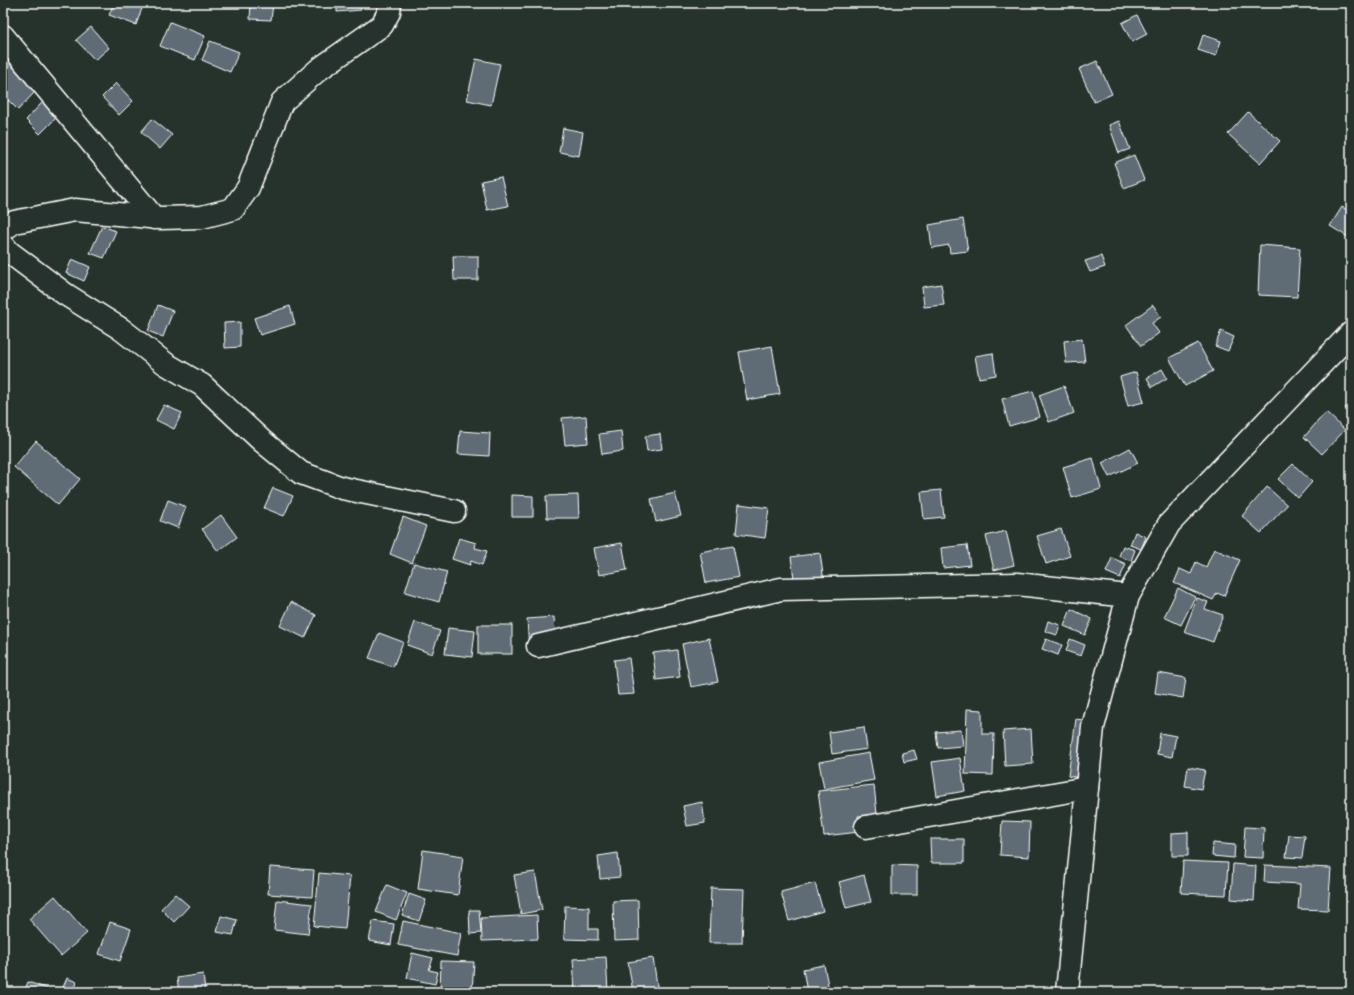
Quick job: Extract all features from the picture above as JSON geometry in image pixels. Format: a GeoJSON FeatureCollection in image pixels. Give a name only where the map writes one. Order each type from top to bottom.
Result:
{"type":"FeatureCollection","features":[{"type":"Feature","properties":{"kind":"street"},"geometry":{"type":"LineString","coordinates":[[3,230],[14,222],[75,210],[154,218],[202,216],[233,209],[248,188],[282,102],[318,70],[382,25],[389,12],[390,3]]}},
{"type":"Feature","properties":{"kind":"street"},"geometry":{"type":"LineString","coordinates":[[3,36],[154,218]]}},
{"type":"Feature","properties":{"kind":"street"},"geometry":{"type":"LineString","coordinates":[[3,245],[9,252],[65,294],[121,329],[166,364],[202,385],[262,441],[301,473],[342,488],[454,511]]}},
{"type":"Feature","properties":{"kind":"street"},"geometry":{"type":"LineString","coordinates":[[1067,992],[1093,727],[1128,596],[1168,524],[1351,333]]}},
{"type":"Feature","properties":{"kind":"street"},"geometry":{"type":"LineString","coordinates":[[538,646],[781,589],[1017,584],[1128,596]]}},
{"type":"Feature","properties":{"kind":"street"},"geometry":{"type":"LineString","coordinates":[[866,826],[1087,788]]}},
{"type":"Feature","properties":{"kind":"building"},"geometry":{"type":"Polygon","coordinates":[[[114,3],[144,3],[136,25],[109,15],[114,3]]]}},
{"type":"Feature","properties":{"kind":"building"},"geometry":{"type":"Polygon","coordinates":[[[251,3],[273,3],[271,20],[250,19],[251,3]]]}},
{"type":"Feature","properties":{"kind":"building"},"geometry":{"type":"Polygon","coordinates":[[[337,3],[360,3],[361,10],[337,12],[337,3]]]}},
{"type":"Feature","properties":{"kind":"building"},"geometry":{"type":"Polygon","coordinates":[[[1137,15],[1147,34],[1132,42],[1122,23],[1137,15]]]}},
{"type":"Feature","properties":{"kind":"building"},"geometry":{"type":"Polygon","coordinates":[[[170,22],[205,36],[195,60],[160,46],[170,22]]]}},
{"type":"Feature","properties":{"kind":"building"},"geometry":{"type":"Polygon","coordinates":[[[91,27],[109,48],[95,60],[76,40],[91,27]]]}},
{"type":"Feature","properties":{"kind":"building"},"geometry":{"type":"Polygon","coordinates":[[[1203,35],[1221,41],[1216,56],[1198,50],[1203,35]]]}},
{"type":"Feature","properties":{"kind":"building"},"geometry":{"type":"Polygon","coordinates":[[[210,41],[239,52],[230,72],[202,60],[210,41]]]}},
{"type":"Feature","properties":{"kind":"building"},"geometry":{"type":"Polygon","coordinates":[[[21,53],[48,78],[18,110],[3,95],[3,72],[21,53]]]}},
{"type":"Feature","properties":{"kind":"building"},"geometry":{"type":"Polygon","coordinates":[[[476,59],[500,64],[491,105],[467,100],[476,59]]]}},
{"type":"Feature","properties":{"kind":"building"},"geometry":{"type":"Polygon","coordinates":[[[1097,61],[1112,94],[1094,102],[1079,69],[1097,61]]]}},
{"type":"Feature","properties":{"kind":"building"},"geometry":{"type":"Polygon","coordinates":[[[116,83],[133,101],[119,115],[102,97],[116,83]]]}},
{"type":"Feature","properties":{"kind":"building"},"geometry":{"type":"Polygon","coordinates":[[[52,92],[67,107],[40,134],[26,120],[52,92]]]}},
{"type":"Feature","properties":{"kind":"building"},"geometry":{"type":"Polygon","coordinates":[[[1248,112],[1280,141],[1260,163],[1228,134],[1248,112]]]}},
{"type":"Feature","properties":{"kind":"building"},"geometry":{"type":"Polygon","coordinates":[[[152,119],[172,135],[160,149],[141,132],[152,119]]]}},
{"type":"Feature","properties":{"kind":"building"},"geometry":{"type":"Polygon","coordinates":[[[1119,121],[1130,149],[1119,153],[1109,125],[1119,121]]]}},
{"type":"Feature","properties":{"kind":"building"},"geometry":{"type":"Polygon","coordinates":[[[563,128],[583,132],[579,156],[559,152],[563,128]]]}},
{"type":"Feature","properties":{"kind":"building"},"geometry":{"type":"Polygon","coordinates":[[[1134,155],[1144,180],[1124,188],[1114,163],[1134,155]]]}},
{"type":"Feature","properties":{"kind":"building"},"geometry":{"type":"Polygon","coordinates":[[[501,177],[508,206],[487,210],[481,181],[501,177]]]}},
{"type":"Feature","properties":{"kind":"building"},"geometry":{"type":"Polygon","coordinates":[[[1342,207],[1351,212],[1351,239],[1330,226],[1342,207]]]}},
{"type":"Feature","properties":{"kind":"building"},"geometry":{"type":"Polygon","coordinates":[[[963,219],[968,251],[950,253],[949,245],[932,248],[929,225],[963,219]]]}},
{"type":"Feature","properties":{"kind":"building"},"geometry":{"type":"Polygon","coordinates":[[[102,226],[116,231],[104,258],[90,253],[102,226]]]}},
{"type":"Feature","properties":{"kind":"building"},"geometry":{"type":"Polygon","coordinates":[[[1260,245],[1300,248],[1297,297],[1258,295],[1260,245]]]}},
{"type":"Feature","properties":{"kind":"building"},"geometry":{"type":"Polygon","coordinates":[[[453,256],[478,256],[478,280],[454,280],[453,256]]]}},
{"type":"Feature","properties":{"kind":"building"},"geometry":{"type":"Polygon","coordinates":[[[1101,256],[1105,267],[1090,272],[1085,261],[1101,256]]]}},
{"type":"Feature","properties":{"kind":"building"},"geometry":{"type":"Polygon","coordinates":[[[72,259],[90,267],[84,281],[66,273],[72,259]]]}},
{"type":"Feature","properties":{"kind":"building"},"geometry":{"type":"Polygon","coordinates":[[[941,284],[944,305],[924,307],[922,287],[941,284]]]}},
{"type":"Feature","properties":{"kind":"building"},"geometry":{"type":"Polygon","coordinates":[[[158,305],[173,311],[163,337],[148,331],[158,305]]]}},
{"type":"Feature","properties":{"kind":"building"},"geometry":{"type":"Polygon","coordinates":[[[1153,305],[1161,317],[1152,323],[1159,333],[1141,346],[1126,325],[1153,305]]]}},
{"type":"Feature","properties":{"kind":"building"},"geometry":{"type":"Polygon","coordinates":[[[290,306],[295,324],[260,335],[254,318],[290,306]]]}},
{"type":"Feature","properties":{"kind":"building"},"geometry":{"type":"Polygon","coordinates":[[[240,322],[240,347],[225,348],[224,323],[240,322]]]}},
{"type":"Feature","properties":{"kind":"building"},"geometry":{"type":"Polygon","coordinates":[[[1221,331],[1234,337],[1228,351],[1215,346],[1221,331]]]}},
{"type":"Feature","properties":{"kind":"building"},"geometry":{"type":"Polygon","coordinates":[[[1082,339],[1085,362],[1066,363],[1064,341],[1082,339]]]}},
{"type":"Feature","properties":{"kind":"building"},"geometry":{"type":"Polygon","coordinates":[[[1198,343],[1213,371],[1185,386],[1169,358],[1198,343]]]}},
{"type":"Feature","properties":{"kind":"building"},"geometry":{"type":"Polygon","coordinates":[[[772,346],[780,394],[747,400],[739,352],[772,346]]]}},
{"type":"Feature","properties":{"kind":"building"},"geometry":{"type":"Polygon","coordinates":[[[993,353],[996,375],[979,378],[975,356],[993,353]]]}},
{"type":"Feature","properties":{"kind":"building"},"geometry":{"type":"Polygon","coordinates":[[[1162,369],[1167,378],[1152,387],[1147,378],[1162,369]]]}},
{"type":"Feature","properties":{"kind":"building"},"geometry":{"type":"Polygon","coordinates":[[[1136,372],[1144,402],[1128,406],[1120,377],[1136,372]]]}},
{"type":"Feature","properties":{"kind":"building"},"geometry":{"type":"Polygon","coordinates":[[[1064,386],[1074,413],[1049,422],[1039,395],[1064,386]]]}},
{"type":"Feature","properties":{"kind":"building"},"geometry":{"type":"Polygon","coordinates":[[[1033,391],[1040,417],[1009,426],[1002,399],[1033,391]]]}},
{"type":"Feature","properties":{"kind":"building"},"geometry":{"type":"Polygon","coordinates":[[[1351,402],[1351,413],[1345,408],[1351,402]]]}},
{"type":"Feature","properties":{"kind":"building"},"geometry":{"type":"Polygon","coordinates":[[[164,405],[182,413],[174,429],[156,420],[164,405]]]}},
{"type":"Feature","properties":{"kind":"building"},"geometry":{"type":"Polygon","coordinates":[[[1326,412],[1345,430],[1322,454],[1304,437],[1326,412]]]}},
{"type":"Feature","properties":{"kind":"building"},"geometry":{"type":"Polygon","coordinates":[[[586,416],[588,443],[565,445],[562,418],[586,416]]]}},
{"type":"Feature","properties":{"kind":"building"},"geometry":{"type":"Polygon","coordinates":[[[460,431],[490,433],[489,456],[458,454],[460,431]]]}},
{"type":"Feature","properties":{"kind":"building"},"geometry":{"type":"Polygon","coordinates":[[[621,431],[623,451],[602,454],[599,434],[621,431]]]}},
{"type":"Feature","properties":{"kind":"building"},"geometry":{"type":"Polygon","coordinates":[[[660,434],[662,449],[647,451],[645,436],[660,434]]]}},
{"type":"Feature","properties":{"kind":"building"},"geometry":{"type":"Polygon","coordinates":[[[36,441],[80,479],[58,505],[14,467],[36,441]]]}},
{"type":"Feature","properties":{"kind":"building"},"geometry":{"type":"Polygon","coordinates":[[[1130,448],[1138,463],[1109,477],[1102,463],[1130,448]]]}},
{"type":"Feature","properties":{"kind":"building"},"geometry":{"type":"Polygon","coordinates":[[[1093,458],[1101,489],[1072,498],[1063,467],[1093,458]]]}},
{"type":"Feature","properties":{"kind":"building"},"geometry":{"type":"Polygon","coordinates":[[[1293,464],[1312,482],[1298,498],[1278,479],[1293,464]]]}},
{"type":"Feature","properties":{"kind":"building"},"geometry":{"type":"Polygon","coordinates":[[[1267,487],[1287,505],[1261,533],[1242,516],[1267,487]]]}},
{"type":"Feature","properties":{"kind":"building"},"geometry":{"type":"Polygon","coordinates":[[[273,488],[293,496],[284,516],[264,508],[273,488]]]}},
{"type":"Feature","properties":{"kind":"building"},"geometry":{"type":"Polygon","coordinates":[[[941,490],[944,517],[924,519],[921,492],[941,490]]]}},
{"type":"Feature","properties":{"kind":"building"},"geometry":{"type":"Polygon","coordinates":[[[675,493],[681,516],[656,522],[651,499],[675,493]]]}},
{"type":"Feature","properties":{"kind":"building"},"geometry":{"type":"Polygon","coordinates":[[[512,495],[533,496],[533,517],[512,517],[512,495]]]}},
{"type":"Feature","properties":{"kind":"building"},"geometry":{"type":"Polygon","coordinates":[[[578,495],[579,518],[547,518],[546,496],[578,495]]]}},
{"type":"Feature","properties":{"kind":"building"},"geometry":{"type":"Polygon","coordinates":[[[168,500],[186,507],[178,528],[160,521],[168,500]]]}},
{"type":"Feature","properties":{"kind":"building"},"geometry":{"type":"Polygon","coordinates":[[[739,504],[769,508],[765,538],[736,534],[739,504]]]}},
{"type":"Feature","properties":{"kind":"building"},"geometry":{"type":"Polygon","coordinates":[[[221,515],[237,537],[218,551],[202,529],[221,515]]]}},
{"type":"Feature","properties":{"kind":"building"},"geometry":{"type":"Polygon","coordinates":[[[403,517],[426,526],[412,563],[390,554],[403,517]]]}},
{"type":"Feature","properties":{"kind":"building"},"geometry":{"type":"Polygon","coordinates":[[[1061,529],[1070,556],[1046,564],[1037,536],[1061,529]]]}},
{"type":"Feature","properties":{"kind":"building"},"geometry":{"type":"Polygon","coordinates":[[[1006,531],[1014,565],[994,570],[986,536],[1006,531]]]}},
{"type":"Feature","properties":{"kind":"building"},"geometry":{"type":"Polygon","coordinates":[[[1135,532],[1146,537],[1141,549],[1130,545],[1135,532]]]}},
{"type":"Feature","properties":{"kind":"building"},"geometry":{"type":"Polygon","coordinates":[[[459,538],[476,543],[475,548],[487,551],[482,565],[471,561],[470,565],[452,559],[459,538]]]}},
{"type":"Feature","properties":{"kind":"building"},"geometry":{"type":"Polygon","coordinates":[[[622,543],[627,570],[599,575],[594,548],[622,543]]]}},
{"type":"Feature","properties":{"kind":"building"},"geometry":{"type":"Polygon","coordinates":[[[967,545],[970,565],[943,568],[941,548],[967,545]]]}},
{"type":"Feature","properties":{"kind":"building"},"geometry":{"type":"Polygon","coordinates":[[[733,546],[739,577],[706,583],[700,552],[733,546]]]}},
{"type":"Feature","properties":{"kind":"building"},"geometry":{"type":"Polygon","coordinates":[[[1123,546],[1135,550],[1131,561],[1119,556],[1123,546]]]}},
{"type":"Feature","properties":{"kind":"building"},"geometry":{"type":"Polygon","coordinates":[[[1214,549],[1240,560],[1224,596],[1217,593],[1213,600],[1174,583],[1180,569],[1191,574],[1196,562],[1206,567],[1214,549]]]}},
{"type":"Feature","properties":{"kind":"building"},"geometry":{"type":"Polygon","coordinates":[[[820,553],[825,589],[796,593],[791,557],[820,553]]]}},
{"type":"Feature","properties":{"kind":"building"},"geometry":{"type":"Polygon","coordinates":[[[1112,558],[1126,564],[1120,578],[1106,572],[1112,558]]]}},
{"type":"Feature","properties":{"kind":"building"},"geometry":{"type":"Polygon","coordinates":[[[414,563],[447,572],[439,602],[405,592],[414,563]]]}},
{"type":"Feature","properties":{"kind":"building"},"geometry":{"type":"Polygon","coordinates":[[[1178,588],[1195,597],[1181,625],[1164,617],[1178,588]]]}},
{"type":"Feature","properties":{"kind":"building"},"geometry":{"type":"Polygon","coordinates":[[[1197,598],[1208,602],[1205,609],[1223,615],[1213,642],[1184,632],[1197,598]]]}},
{"type":"Feature","properties":{"kind":"building"},"geometry":{"type":"Polygon","coordinates":[[[291,602],[316,615],[305,638],[280,626],[291,602]]]}},
{"type":"Feature","properties":{"kind":"building"},"geometry":{"type":"Polygon","coordinates":[[[1071,609],[1092,619],[1085,635],[1064,626],[1071,609]]]}},
{"type":"Feature","properties":{"kind":"building"},"geometry":{"type":"Polygon","coordinates":[[[554,617],[556,647],[529,649],[527,619],[554,617]]]}},
{"type":"Feature","properties":{"kind":"building"},"geometry":{"type":"Polygon","coordinates":[[[1048,621],[1060,625],[1057,635],[1045,631],[1048,621]]]}},
{"type":"Feature","properties":{"kind":"building"},"geometry":{"type":"Polygon","coordinates":[[[415,622],[440,631],[432,654],[407,645],[415,622]]]}},
{"type":"Feature","properties":{"kind":"building"},"geometry":{"type":"Polygon","coordinates":[[[478,625],[512,625],[512,654],[478,654],[478,625]]]}},
{"type":"Feature","properties":{"kind":"building"},"geometry":{"type":"Polygon","coordinates":[[[448,628],[475,631],[472,657],[445,654],[448,628]]]}},
{"type":"Feature","properties":{"kind":"building"},"geometry":{"type":"Polygon","coordinates":[[[379,633],[403,642],[393,667],[369,658],[379,633]]]}},
{"type":"Feature","properties":{"kind":"building"},"geometry":{"type":"Polygon","coordinates":[[[709,638],[718,682],[691,687],[682,644],[709,638]]]}},
{"type":"Feature","properties":{"kind":"building"},"geometry":{"type":"Polygon","coordinates":[[[1046,639],[1062,645],[1058,655],[1042,649],[1046,639]]]}},
{"type":"Feature","properties":{"kind":"building"},"geometry":{"type":"Polygon","coordinates":[[[1070,639],[1085,645],[1081,656],[1066,651],[1070,639]]]}},
{"type":"Feature","properties":{"kind":"building"},"geometry":{"type":"Polygon","coordinates":[[[677,650],[680,677],[656,680],[653,653],[677,650]]]}},
{"type":"Feature","properties":{"kind":"building"},"geometry":{"type":"Polygon","coordinates":[[[629,658],[634,694],[618,695],[614,660],[629,658]]]}},
{"type":"Feature","properties":{"kind":"building"},"geometry":{"type":"Polygon","coordinates":[[[1158,673],[1186,678],[1183,698],[1155,693],[1158,673]]]}},
{"type":"Feature","properties":{"kind":"building"},"geometry":{"type":"Polygon","coordinates":[[[967,709],[982,710],[982,734],[994,734],[993,775],[965,774],[967,709]]]}},
{"type":"Feature","properties":{"kind":"building"},"geometry":{"type":"Polygon","coordinates":[[[1076,719],[1090,721],[1082,778],[1068,776],[1076,719]]]}},
{"type":"Feature","properties":{"kind":"building"},"geometry":{"type":"Polygon","coordinates":[[[864,727],[867,749],[832,754],[829,732],[864,727]]]}},
{"type":"Feature","properties":{"kind":"building"},"geometry":{"type":"Polygon","coordinates":[[[1031,729],[1033,764],[1005,766],[1003,731],[1031,729]]]}},
{"type":"Feature","properties":{"kind":"building"},"geometry":{"type":"Polygon","coordinates":[[[961,730],[963,746],[938,748],[936,732],[961,730]]]}},
{"type":"Feature","properties":{"kind":"building"},"geometry":{"type":"Polygon","coordinates":[[[1160,733],[1176,736],[1172,757],[1157,754],[1160,733]]]}},
{"type":"Feature","properties":{"kind":"building"},"geometry":{"type":"Polygon","coordinates":[[[914,750],[917,759],[904,762],[902,753],[914,750]]]}},
{"type":"Feature","properties":{"kind":"building"},"geometry":{"type":"Polygon","coordinates":[[[869,753],[874,780],[824,789],[819,762],[869,753]]]}},
{"type":"Feature","properties":{"kind":"building"},"geometry":{"type":"Polygon","coordinates":[[[960,758],[965,791],[937,796],[932,762],[960,758]]]}},
{"type":"Feature","properties":{"kind":"building"},"geometry":{"type":"Polygon","coordinates":[[[1188,767],[1205,770],[1201,789],[1185,786],[1188,767]]]}},
{"type":"Feature","properties":{"kind":"building"},"geometry":{"type":"Polygon","coordinates":[[[874,785],[877,814],[858,816],[859,832],[824,836],[818,791],[874,785]]]}},
{"type":"Feature","properties":{"kind":"building"},"geometry":{"type":"Polygon","coordinates":[[[702,802],[705,823],[687,826],[683,806],[702,802]]]}},
{"type":"Feature","properties":{"kind":"building"},"geometry":{"type":"Polygon","coordinates":[[[1002,821],[1030,822],[1029,857],[1000,855],[1002,821]]]}},
{"type":"Feature","properties":{"kind":"building"},"geometry":{"type":"Polygon","coordinates":[[[1245,827],[1264,828],[1263,858],[1243,857],[1245,827]]]}},
{"type":"Feature","properties":{"kind":"building"},"geometry":{"type":"Polygon","coordinates":[[[1188,832],[1188,856],[1172,856],[1172,833],[1188,832]]]}},
{"type":"Feature","properties":{"kind":"building"},"geometry":{"type":"Polygon","coordinates":[[[1289,835],[1305,836],[1302,858],[1286,857],[1289,835]]]}},
{"type":"Feature","properties":{"kind":"building"},"geometry":{"type":"Polygon","coordinates":[[[930,839],[964,839],[964,863],[931,863],[930,839]]]}},
{"type":"Feature","properties":{"kind":"building"},"geometry":{"type":"Polygon","coordinates":[[[1213,843],[1235,845],[1234,858],[1212,856],[1213,843]]]}},
{"type":"Feature","properties":{"kind":"building"},"geometry":{"type":"Polygon","coordinates":[[[423,850],[463,856],[458,895],[418,889],[423,850]]]}},
{"type":"Feature","properties":{"kind":"building"},"geometry":{"type":"Polygon","coordinates":[[[618,853],[620,877],[600,879],[598,856],[618,853]]]}},
{"type":"Feature","properties":{"kind":"building"},"geometry":{"type":"Polygon","coordinates":[[[1183,861],[1228,863],[1226,895],[1181,893],[1183,861]]]}},
{"type":"Feature","properties":{"kind":"building"},"geometry":{"type":"Polygon","coordinates":[[[1233,864],[1256,866],[1254,901],[1231,899],[1233,864]]]}},
{"type":"Feature","properties":{"kind":"building"},"geometry":{"type":"Polygon","coordinates":[[[892,865],[917,866],[917,895],[892,895],[892,865]]]}},
{"type":"Feature","properties":{"kind":"building"},"geometry":{"type":"Polygon","coordinates":[[[1265,865],[1331,868],[1328,910],[1298,909],[1300,884],[1264,882],[1265,865]]]}},
{"type":"Feature","properties":{"kind":"building"},"geometry":{"type":"Polygon","coordinates":[[[270,867],[314,870],[312,897],[268,894],[270,867]]]}},
{"type":"Feature","properties":{"kind":"building"},"geometry":{"type":"Polygon","coordinates":[[[535,872],[542,910],[521,914],[514,875],[535,872]]]}},
{"type":"Feature","properties":{"kind":"building"},"geometry":{"type":"Polygon","coordinates":[[[319,873],[350,876],[345,929],[314,926],[319,873]]]}},
{"type":"Feature","properties":{"kind":"building"},"geometry":{"type":"Polygon","coordinates":[[[864,875],[871,902],[846,908],[839,882],[864,875]]]}},
{"type":"Feature","properties":{"kind":"building"},"geometry":{"type":"Polygon","coordinates":[[[815,883],[823,911],[789,921],[781,892],[815,883]]]}},
{"type":"Feature","properties":{"kind":"building"},"geometry":{"type":"Polygon","coordinates":[[[387,885],[407,893],[396,920],[376,912],[387,885]]]}},
{"type":"Feature","properties":{"kind":"building"},"geometry":{"type":"Polygon","coordinates":[[[711,888],[744,889],[742,943],[709,943],[711,888]]]}},
{"type":"Feature","properties":{"kind":"building"},"geometry":{"type":"Polygon","coordinates":[[[175,894],[189,906],[174,922],[161,909],[175,894]]]}},
{"type":"Feature","properties":{"kind":"building"},"geometry":{"type":"Polygon","coordinates":[[[409,894],[426,900],[419,921],[402,915],[409,894]]]}},
{"type":"Feature","properties":{"kind":"building"},"geometry":{"type":"Polygon","coordinates":[[[55,896],[87,933],[61,956],[29,919],[55,896]]]}},
{"type":"Feature","properties":{"kind":"building"},"geometry":{"type":"Polygon","coordinates":[[[277,900],[312,904],[308,934],[274,930],[277,900]]]}},
{"type":"Feature","properties":{"kind":"building"},"geometry":{"type":"Polygon","coordinates":[[[638,900],[639,940],[614,941],[613,901],[638,900]]]}},
{"type":"Feature","properties":{"kind":"building"},"geometry":{"type":"Polygon","coordinates":[[[565,906],[589,907],[589,929],[598,929],[598,940],[564,939],[565,906]]]}},
{"type":"Feature","properties":{"kind":"building"},"geometry":{"type":"Polygon","coordinates":[[[469,910],[479,910],[481,933],[470,934],[469,910]]]}},
{"type":"Feature","properties":{"kind":"building"},"geometry":{"type":"Polygon","coordinates":[[[537,915],[538,939],[482,941],[481,918],[537,915]]]}},
{"type":"Feature","properties":{"kind":"building"},"geometry":{"type":"Polygon","coordinates":[[[221,916],[237,920],[233,935],[217,932],[221,916]]]}},
{"type":"Feature","properties":{"kind":"building"},"geometry":{"type":"Polygon","coordinates":[[[373,921],[394,924],[391,945],[369,941],[373,921]]]}},
{"type":"Feature","properties":{"kind":"building"},"geometry":{"type":"Polygon","coordinates":[[[403,921],[461,933],[457,956],[398,945],[403,921]]]}},
{"type":"Feature","properties":{"kind":"building"},"geometry":{"type":"Polygon","coordinates":[[[110,922],[131,929],[120,961],[99,954],[110,922]]]}},
{"type":"Feature","properties":{"kind":"building"},"geometry":{"type":"Polygon","coordinates":[[[412,953],[433,958],[429,970],[438,972],[435,984],[407,978],[412,953]]]}},
{"type":"Feature","properties":{"kind":"building"},"geometry":{"type":"Polygon","coordinates":[[[606,957],[608,992],[575,992],[573,959],[606,957]]]}},
{"type":"Feature","properties":{"kind":"building"},"geometry":{"type":"Polygon","coordinates":[[[653,958],[658,992],[633,992],[628,962],[653,958]]]}},
{"type":"Feature","properties":{"kind":"building"},"geometry":{"type":"Polygon","coordinates":[[[441,961],[474,962],[472,992],[440,992],[441,961]]]}},
{"type":"Feature","properties":{"kind":"building"},"geometry":{"type":"Polygon","coordinates":[[[824,965],[829,990],[807,992],[803,969],[824,965]]]}},
{"type":"Feature","properties":{"kind":"building"},"geometry":{"type":"Polygon","coordinates":[[[203,974],[205,992],[179,992],[177,978],[203,974]]]}},
{"type":"Feature","properties":{"kind":"building"},"geometry":{"type":"Polygon","coordinates":[[[67,978],[77,982],[74,992],[61,992],[67,978]]]}},
{"type":"Feature","properties":{"kind":"building"},"geometry":{"type":"Polygon","coordinates":[[[28,982],[57,992],[24,992],[28,982]]]}}]}
